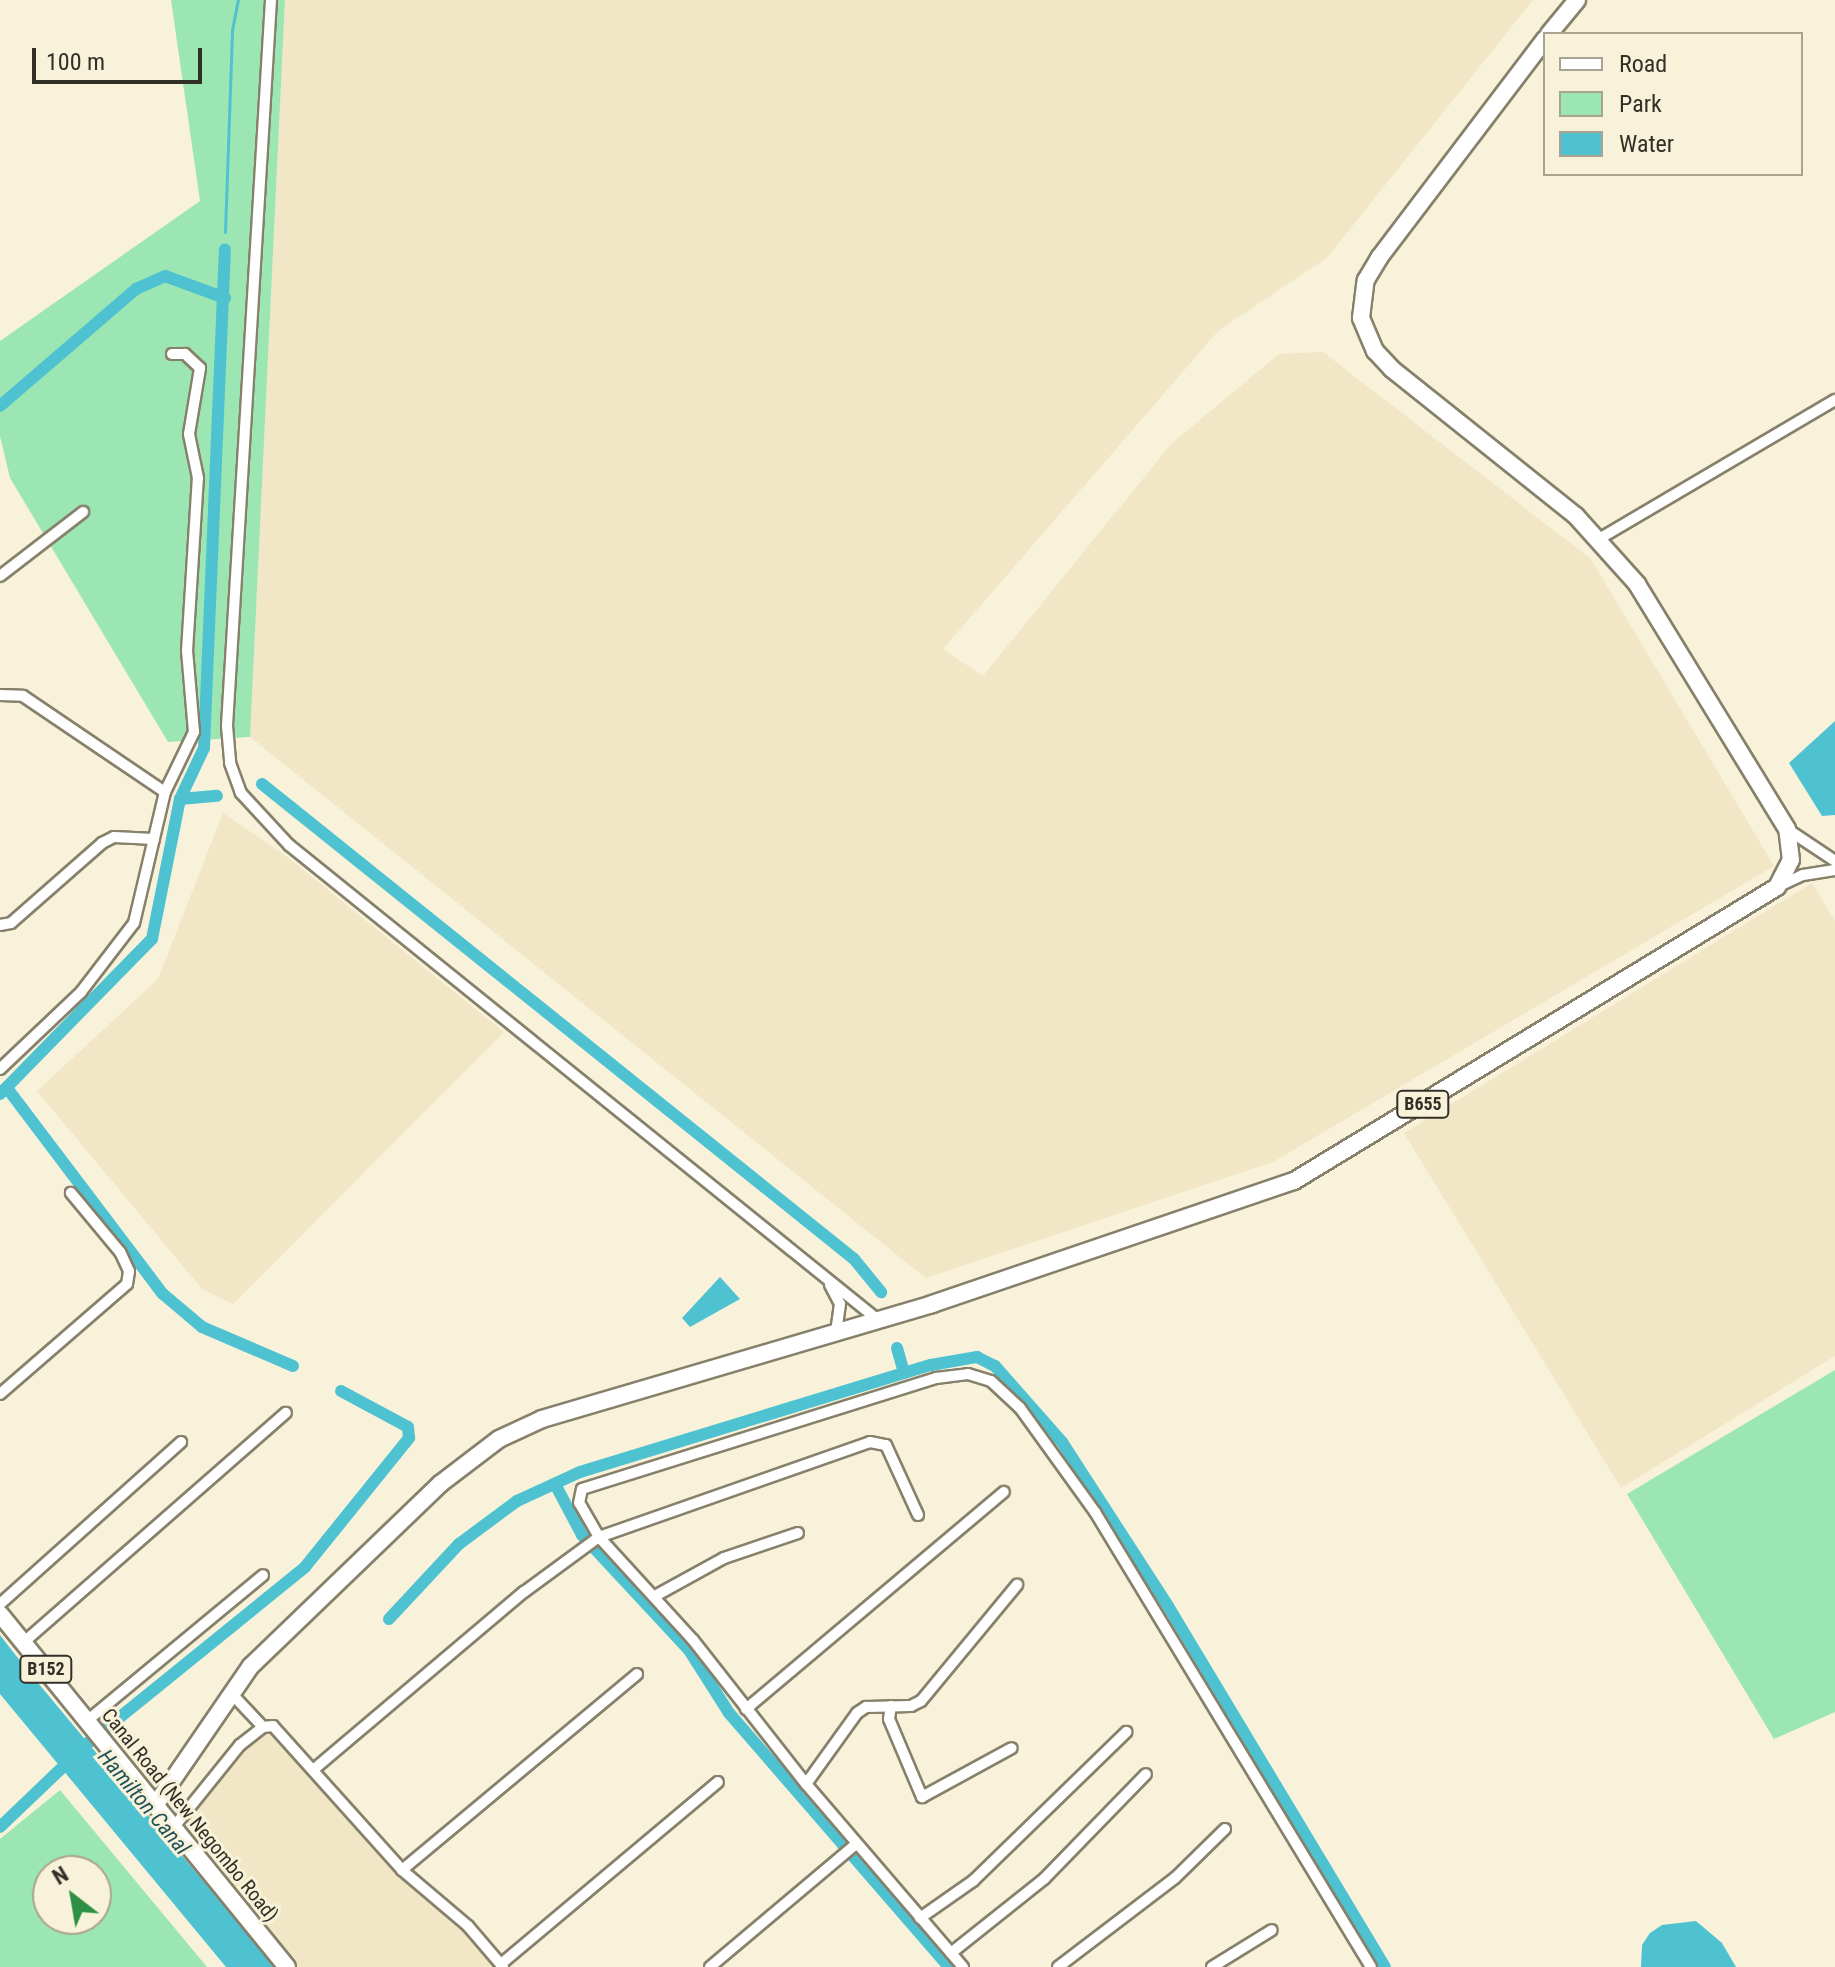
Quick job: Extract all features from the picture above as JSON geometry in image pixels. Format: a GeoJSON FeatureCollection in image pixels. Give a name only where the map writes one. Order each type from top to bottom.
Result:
{"type":"FeatureCollection","features":[{"type":"Feature","properties":{"kind":"main road"},"geometry":{"type":"LineString","coordinates":[[1551,32],[1577,0]]}},
{"type":"Feature","properties":{"kind":"main road"},"geometry":{"type":"LineString","coordinates":[[1543,42],[1379,258],[1366,280],[1361,318],[1375,351],[1392,369],[1599,539],[1663,623],[1787,829],[1791,860],[1777,887]]}},
{"type":"Feature","properties":{"kind":"main road","name":"B655"},"geometry":{"type":"LineString","coordinates":[[156,1804],[230,1692],[440,1484],[499,1439],[542,1419],[878,1320],[1294,1181],[1777,887]]}},
{"type":"Feature","properties":{"kind":"main road","name":"Canal Road (New Negombo Road)"},"geometry":{"type":"LineString","coordinates":[[0,1614],[287,1967]]}},
{"type":"Feature","properties":{"kind":"street"},"geometry":{"type":"LineString","coordinates":[[271,0],[227,726],[230,763],[241,793],[289,845],[878,1320]]}},
{"type":"Feature","properties":{"kind":"street"},"geometry":{"type":"LineString","coordinates":[[0,1069],[117,951],[142,897],[165,792],[194,732],[187,651],[198,478],[189,434],[200,368],[185,354],[172,354]]}},
{"type":"Feature","properties":{"kind":"street"},"geometry":{"type":"LineString","coordinates":[[1599,539],[1835,400]]}},
{"type":"Feature","properties":{"kind":"street"},"geometry":{"type":"LineString","coordinates":[[0,576],[83,512]]}},
{"type":"Feature","properties":{"kind":"street"},"geometry":{"type":"LineString","coordinates":[[0,695],[23,696],[165,792]]}},
{"type":"Feature","properties":{"kind":"street"},"geometry":{"type":"LineString","coordinates":[[1787,829],[1835,861]]}},
{"type":"Feature","properties":{"kind":"street"},"geometry":{"type":"LineString","coordinates":[[0,925],[11,923],[102,843],[114,837],[154,839]]}},
{"type":"Feature","properties":{"kind":"street"},"geometry":{"type":"LineString","coordinates":[[1777,887],[1803,875],[1835,870]]}},
{"type":"Feature","properties":{"kind":"street"},"geometry":{"type":"LineString","coordinates":[[0,1394],[127,1284],[129,1271],[120,1252],[71,1193]]}},
{"type":"Feature","properties":{"kind":"street"},"geometry":{"type":"LineString","coordinates":[[827,1280],[840,1304],[836,1332]]}},
{"type":"Feature","properties":{"kind":"street"},"geometry":{"type":"LineString","coordinates":[[963,1967],[854,1845],[655,1596],[596,1538],[579,1503],[582,1489],[936,1378],[968,1374],[991,1381],[1020,1408],[1095,1512],[1369,1967]]}},
{"type":"Feature","properties":{"kind":"street"},"geometry":{"type":"LineString","coordinates":[[24,1642],[286,1413]]}},
{"type":"Feature","properties":{"kind":"street"},"geometry":{"type":"LineString","coordinates":[[0,1604],[181,1442]]}},
{"type":"Feature","properties":{"kind":"street"},"geometry":{"type":"LineString","coordinates":[[313,1770],[583,1545],[596,1538],[870,1442],[886,1445],[918,1515]]}},
{"type":"Feature","properties":{"kind":"street"},"geometry":{"type":"LineString","coordinates":[[746,1709],[1004,1492]]}},
{"type":"Feature","properties":{"kind":"street"},"geometry":{"type":"LineString","coordinates":[[655,1596],[724,1558],[798,1533]]}},
{"type":"Feature","properties":{"kind":"street"},"geometry":{"type":"LineString","coordinates":[[90,1722],[263,1575]]}},
{"type":"Feature","properties":{"kind":"street"},"geometry":{"type":"LineString","coordinates":[[806,1784],[857,1713],[866,1707],[921,1701],[1017,1585]]}},
{"type":"Feature","properties":{"kind":"street"},"geometry":{"type":"LineString","coordinates":[[402,1870],[637,1674]]}},
{"type":"Feature","properties":{"kind":"street"},"geometry":{"type":"LineString","coordinates":[[230,1692],[263,1727],[281,1732],[402,1870],[468,1926],[502,1965],[718,1782]]}},
{"type":"Feature","properties":{"kind":"street"},"geometry":{"type":"LineString","coordinates":[[891,1706],[889,1719],[922,1797],[1012,1748]]}},
{"type":"Feature","properties":{"kind":"street"},"geometry":{"type":"LineString","coordinates":[[173,1828],[240,1745],[263,1727]]}},
{"type":"Feature","properties":{"kind":"street"},"geometry":{"type":"LineString","coordinates":[[920,1918],[1008,1849],[1126,1732]]}},
{"type":"Feature","properties":{"kind":"street"},"geometry":{"type":"LineString","coordinates":[[951,1953],[1044,1879],[1146,1774]]}},
{"type":"Feature","properties":{"kind":"street"},"geometry":{"type":"LineString","coordinates":[[1058,1967],[1175,1878],[1225,1829]]}},
{"type":"Feature","properties":{"kind":"street"},"geometry":{"type":"LineString","coordinates":[[710,1967],[854,1845]]}},
{"type":"Feature","properties":{"kind":"street"},"geometry":{"type":"LineString","coordinates":[[1212,1967],[1272,1930]]}},
{"type":"Feature","properties":{"kind":"shaded area"},"geometry":{"type":"Polygon","coordinates":[[[285,0],[1533,0],[1327,258],[1219,330],[943,649],[983,676],[1171,444],[1279,354],[1323,352],[1591,559],[1774,866],[1273,1162],[926,1278],[250,737],[285,0]]]}},
{"type":"Feature","properties":{"kind":"shaded area"},"geometry":{"type":"Polygon","coordinates":[[[223,813],[286,856],[504,1032],[233,1304],[202,1289],[37,1091],[158,979],[223,813]]]}},
{"type":"Feature","properties":{"kind":"shaded area"},"geometry":{"type":"Polygon","coordinates":[[[1812,883],[1835,921],[1835,1356],[1621,1488],[1404,1133],[1812,883]]]}},
{"type":"Feature","properties":{"kind":"shaded area"},"geometry":{"type":"Polygon","coordinates":[[[272,1729],[401,1872],[485,1945],[497,1967],[291,1967],[177,1828],[253,1735],[272,1729]]]}},
{"type":"Feature","properties":{"kind":"green space"},"geometry":{"type":"Polygon","coordinates":[[[171,0],[285,0],[250,737],[168,742],[10,478],[0,436],[0,341],[200,201],[171,0]]]}},
{"type":"Feature","properties":{"kind":"green space"},"geometry":{"type":"Polygon","coordinates":[[[1835,1370],[1835,1712],[1774,1739],[1627,1494],[1835,1370]]]}},
{"type":"Feature","properties":{"kind":"green space"},"geometry":{"type":"Polygon","coordinates":[[[60,1790],[207,1967],[0,1967],[0,1839],[60,1790]]]}},
{"type":"Feature","properties":{"kind":"water"},"geometry":{"type":"Polygon","coordinates":[[[1835,721],[1835,815],[1822,816],[1789,763],[1835,721]]]}},
{"type":"Feature","properties":{"kind":"water"},"geometry":{"type":"Polygon","coordinates":[[[720,1277],[740,1299],[690,1327],[682,1318],[720,1277]]]}},
{"type":"Feature","properties":{"kind":"water"},"geometry":{"type":"Polygon","coordinates":[[[0,1635],[275,1967],[226,1967],[0,1694],[0,1635]]]}},
{"type":"Feature","properties":{"kind":"water"},"geometry":{"type":"Polygon","coordinates":[[[1696,1921],[1722,1943],[1736,1967],[1641,1967],[1642,1945],[1650,1933],[1662,1925],[1696,1921]]]}},
{"type":"Feature","properties":{"kind":"waterway"},"geometry":{"type":"LineString","coordinates":[[225,232],[232,30],[238,0]]}},
{"type":"Feature","properties":{"kind":"waterway"},"geometry":{"type":"LineString","coordinates":[[0,1094],[152,939],[180,799],[204,748],[225,249]]}},
{"type":"Feature","properties":{"kind":"waterway"},"geometry":{"type":"LineString","coordinates":[[0,406],[136,289],[165,276],[225,298]]}},
{"type":"Feature","properties":{"kind":"waterway"},"geometry":{"type":"LineString","coordinates":[[262,784],[854,1259],[881,1292]]}},
{"type":"Feature","properties":{"kind":"waterway"},"geometry":{"type":"LineString","coordinates":[[180,799],[217,796]]}},
{"type":"Feature","properties":{"kind":"waterway"},"geometry":{"type":"LineString","coordinates":[[7,1088],[163,1294],[202,1327],[293,1366]]}},
{"type":"Feature","properties":{"kind":"waterway"},"geometry":{"type":"LineString","coordinates":[[897,1348],[904,1373]]}},
{"type":"Feature","properties":{"kind":"waterway"},"geometry":{"type":"LineString","coordinates":[[389,1619],[459,1544],[517,1501],[580,1472],[931,1365],[977,1357],[995,1366],[1062,1442],[1168,1606],[1385,1967]]}},
{"type":"Feature","properties":{"kind":"waterway"},"geometry":{"type":"LineString","coordinates":[[0,1827],[88,1743],[305,1567],[409,1438],[408,1427],[341,1391]]}},
{"type":"Feature","properties":{"kind":"waterway"},"geometry":{"type":"LineString","coordinates":[[555,1484],[582,1535],[689,1650],[729,1713],[949,1967]]}},
{"type":"Feature","properties":{"kind":"water label","name":"Hamilton Canal"},"geometry":{"type":"Point","coordinates":[144,1802]}}]}
